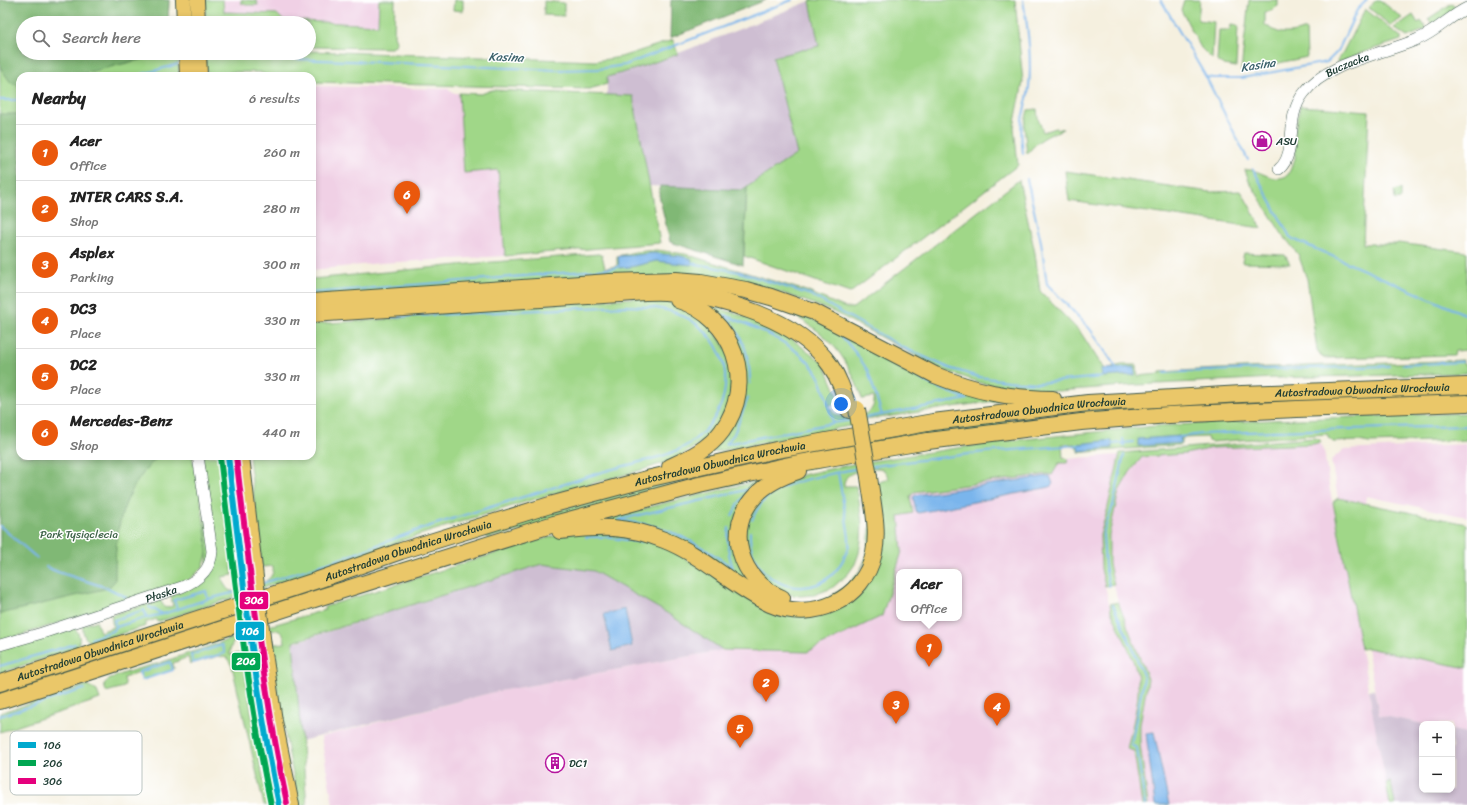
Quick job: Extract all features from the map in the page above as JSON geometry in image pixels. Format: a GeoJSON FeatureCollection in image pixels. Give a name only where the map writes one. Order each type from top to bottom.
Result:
{"type":"FeatureCollection","features":[{"type":"Feature","properties":{"kind":"highway"},"geometry":{"type":"LineString","coordinates":[[316,302],[610,282],[676,280],[701,282],[746,290],[771,297],[825,317],[935,375],[977,390],[1017,398],[1060,399],[1088,403]]}},
{"type":"Feature","properties":{"kind":"highway"},"geometry":{"type":"LineString","coordinates":[[517,536],[595,527],[615,527],[637,531],[665,540],[706,563],[753,595],[772,605],[791,610],[814,610],[832,604],[848,595],[857,586],[870,566],[874,553],[874,516],[864,478],[849,380],[837,360],[821,341],[796,323],[765,307],[704,289],[653,281]]}},
{"type":"Feature","properties":{"kind":"highway"},"geometry":{"type":"LineString","coordinates":[[316,314],[639,293],[668,293],[722,302],[762,316],[792,330],[815,348],[830,365],[841,383],[853,410]]}},
{"type":"Feature","properties":{"kind":"highway"},"geometry":{"type":"LineString","coordinates":[[639,293],[678,300],[691,305],[706,314],[721,329],[729,341],[736,358],[738,371],[739,387],[732,415],[714,441],[699,452],[651,478]]}},
{"type":"Feature","properties":{"kind":"highway","name":"Autostradowa Obwodnica Wrocławia"},"geometry":{"type":"LineString","coordinates":[[0,683],[318,580],[401,551],[550,505],[651,478],[803,445],[933,422],[1088,403],[1242,394],[1467,386]]}},
{"type":"Feature","properties":{"kind":"highway","name":"Autostradowa Obwodnica Wrocławia"},"geometry":{"type":"LineString","coordinates":[[0,701],[315,599],[560,522],[700,485],[831,458],[928,441],[1081,422],[1202,413],[1467,403]]}},
{"type":"Feature","properties":{"kind":"highway"},"geometry":{"type":"LineString","coordinates":[[831,458],[788,474],[770,483],[756,495],[745,510],[739,530],[739,544],[742,556],[752,577],[766,590],[782,598],[805,601],[829,595],[848,581],[861,561],[865,544],[864,478]]}},
{"type":"Feature","properties":{"kind":"main road"},"geometry":{"type":"LineString","coordinates":[[184,0],[184,16]]}},
{"type":"Feature","properties":{"kind":"main road"},"geometry":{"type":"LineString","coordinates":[[197,0],[198,16]]}},
{"type":"Feature","properties":{"kind":"main road"},"geometry":{"type":"LineString","coordinates":[[186,60],[187,72]]}},
{"type":"Feature","properties":{"kind":"main road"},"geometry":{"type":"LineString","coordinates":[[199,60],[200,72]]}},
{"type":"Feature","properties":{"kind":"main road"},"geometry":{"type":"LineString","coordinates":[[229,460],[249,571]]}},
{"type":"Feature","properties":{"kind":"main road"},"geometry":{"type":"LineString","coordinates":[[242,460],[249,571],[268,756],[279,805]]}},
{"type":"Feature","properties":{"kind":"main road"},"geometry":{"type":"LineString","coordinates":[[258,648],[292,805]]}},
{"type":"Feature","properties":{"kind":"street","name":"Buczacka"},"geometry":{"type":"LineString","coordinates":[[1279,168],[1288,156],[1292,122],[1298,102],[1312,83],[1322,75],[1333,70],[1365,57],[1419,39],[1467,8]]}},
{"type":"Feature","properties":{"kind":"street","name":"Płaska"},"geometry":{"type":"LineString","coordinates":[[0,645],[174,590],[191,584],[198,579],[209,566],[212,551],[199,460]]}},
{"type":"Feature","properties":{"kind":"shaded area"},"geometry":{"type":"Polygon","coordinates":[[[223,0],[379,0],[378,25],[316,22],[316,16],[279,16],[277,14],[223,12],[223,0]]]}},
{"type":"Feature","properties":{"kind":"shaded area"},"geometry":{"type":"Polygon","coordinates":[[[810,1],[819,46],[773,57],[797,154],[743,190],[649,186],[633,96],[607,95],[607,77],[632,70],[684,51],[810,1]]]}},
{"type":"Feature","properties":{"kind":"shaded area"},"geometry":{"type":"Polygon","coordinates":[[[316,86],[448,89],[455,93],[459,93],[464,172],[498,170],[505,256],[381,263],[316,270],[316,86]]]}},
{"type":"Feature","properties":{"kind":"shaded area"},"geometry":{"type":"Polygon","coordinates":[[[1320,443],[1324,450],[1329,485],[1390,805],[1148,805],[1140,744],[1140,725],[1148,679],[1118,602],[1109,564],[1109,535],[1119,491],[1142,457],[1185,454],[1213,448],[1320,443]]]}},
{"type":"Feature","properties":{"kind":"shaded area"},"geometry":{"type":"Polygon","coordinates":[[[1467,444],[1467,517],[1366,496],[1365,503],[1338,498],[1331,460],[1344,450],[1467,444]]]}},
{"type":"Feature","properties":{"kind":"shaded area"},"geometry":{"type":"Polygon","coordinates":[[[1119,455],[1107,511],[1100,535],[1101,569],[1111,611],[1134,662],[1139,680],[1138,695],[1127,749],[1134,751],[1142,805],[333,805],[321,737],[494,692],[724,650],[807,652],[902,551],[896,481],[1065,459],[1119,455]]]}},
{"type":"Feature","properties":{"kind":"shaded area"},"geometry":{"type":"Polygon","coordinates":[[[542,564],[594,571],[667,613],[723,650],[494,692],[301,741],[293,643],[542,564]]]}},
{"type":"Feature","properties":{"kind":"shaded area"},"geometry":{"type":"Polygon","coordinates":[[[1367,648],[1467,668],[1467,733],[1455,731],[1455,721],[1419,721],[1419,723],[1379,715],[1367,648]]]}},
{"type":"Feature","properties":{"kind":"shaded area"},"geometry":{"type":"Polygon","coordinates":[[[1374,689],[1379,715],[1419,723],[1419,793],[1455,793],[1455,731],[1467,733],[1467,805],[1395,805],[1391,782],[1386,783],[1369,690],[1374,689]]]}},
{"type":"Feature","properties":{"kind":"green space","name":"Park Tysiąclecia"},"geometry":{"type":"Polygon","coordinates":[[[0,0],[169,0],[168,16],[16,16],[16,60],[178,60],[179,72],[16,72],[16,460],[193,460],[199,487],[208,551],[203,567],[189,580],[0,642],[0,0]]]}},
{"type":"Feature","properties":{"kind":"green space"},"geometry":{"type":"Polygon","coordinates":[[[0,0],[169,0],[168,16],[16,16],[16,60],[139,60],[90,72],[16,72],[16,85],[11,83],[0,67],[0,0]]]}},
{"type":"Feature","properties":{"kind":"green space"},"geometry":{"type":"Polygon","coordinates":[[[206,0],[223,0],[224,12],[277,14],[279,16],[205,16],[206,0]]]}},
{"type":"Feature","properties":{"kind":"green space"},"geometry":{"type":"Polygon","coordinates":[[[241,0],[257,1],[258,5],[246,5],[241,3],[241,0]]]}},
{"type":"Feature","properties":{"kind":"green space"},"geometry":{"type":"Polygon","coordinates":[[[379,0],[395,0],[394,36],[396,43],[391,48],[316,47],[316,22],[378,25],[379,0]]]}},
{"type":"Feature","properties":{"kind":"green space"},"geometry":{"type":"Polygon","coordinates":[[[454,0],[463,0],[463,11],[453,10],[454,0]]]}},
{"type":"Feature","properties":{"kind":"green space"},"geometry":{"type":"Polygon","coordinates":[[[671,0],[766,0],[670,38],[671,0]]]}},
{"type":"Feature","properties":{"kind":"green space"},"geometry":{"type":"Polygon","coordinates":[[[1015,0],[1023,82],[1014,127],[1018,165],[850,293],[744,256],[747,187],[797,154],[773,57],[819,46],[810,1],[1015,0]]]}},
{"type":"Feature","properties":{"kind":"green space"},"geometry":{"type":"Polygon","coordinates":[[[1184,0],[1200,0],[1198,20],[1214,22],[1212,59],[1201,48],[1181,10],[1184,0]]]}},
{"type":"Feature","properties":{"kind":"green space"},"geometry":{"type":"Polygon","coordinates":[[[1249,0],[1278,0],[1278,6],[1265,12],[1265,26],[1282,33],[1306,29],[1307,57],[1241,71],[1249,0]]]}},
{"type":"Feature","properties":{"kind":"green space"},"geometry":{"type":"Polygon","coordinates":[[[1376,0],[1380,0],[1402,18],[1391,26],[1369,8],[1376,0]]]}},
{"type":"Feature","properties":{"kind":"green space"},"geometry":{"type":"Polygon","coordinates":[[[544,1],[564,3],[564,16],[544,15],[544,1]]]}},
{"type":"Feature","properties":{"kind":"green space"},"geometry":{"type":"Polygon","coordinates":[[[1452,3],[1456,8],[1432,25],[1428,19],[1452,3]]]}},
{"type":"Feature","properties":{"kind":"green space"},"geometry":{"type":"Polygon","coordinates":[[[1365,9],[1401,37],[1401,40],[1361,53],[1338,63],[1337,61],[1365,9]]]}},
{"type":"Feature","properties":{"kind":"green space"},"geometry":{"type":"Polygon","coordinates":[[[1413,15],[1418,23],[1421,21],[1427,29],[1407,37],[1394,28],[1413,15]]]}},
{"type":"Feature","properties":{"kind":"green space"},"geometry":{"type":"Polygon","coordinates":[[[1231,25],[1238,26],[1236,67],[1224,65],[1217,61],[1219,30],[1230,30],[1231,25]]]}},
{"type":"Feature","properties":{"kind":"green space"},"geometry":{"type":"Polygon","coordinates":[[[673,40],[678,54],[607,77],[607,84],[589,89],[316,82],[316,72],[208,72],[205,60],[316,60],[316,51],[595,61],[621,57],[673,40]]]}},
{"type":"Feature","properties":{"kind":"green space"},"geometry":{"type":"Polygon","coordinates":[[[492,90],[633,96],[660,243],[505,256],[498,170],[464,173],[459,93],[481,94],[492,90]]]}},
{"type":"Feature","properties":{"kind":"green space"},"geometry":{"type":"Polygon","coordinates":[[[1300,106],[1369,111],[1363,244],[1398,243],[1467,252],[1467,350],[1455,351],[1454,355],[1323,358],[1317,350],[1307,279],[1298,254],[1282,234],[1250,183],[1245,170],[1256,171],[1277,178],[1282,178],[1288,175],[1295,159],[1295,130],[1300,106]]]}},
{"type":"Feature","properties":{"kind":"green space"},"geometry":{"type":"Polygon","coordinates":[[[1037,109],[1038,118],[1043,132],[1055,128],[1063,129],[1043,139],[1027,154],[1024,126],[1028,110],[1037,109]]]}},
{"type":"Feature","properties":{"kind":"green space"},"geometry":{"type":"Polygon","coordinates":[[[0,114],[16,114],[16,460],[154,460],[145,470],[135,485],[122,513],[116,545],[115,581],[108,588],[0,614],[0,114]]]}},
{"type":"Feature","properties":{"kind":"green space"},"geometry":{"type":"Polygon","coordinates":[[[1065,171],[1211,192],[1241,191],[1262,228],[1069,201],[1065,171]]]}},
{"type":"Feature","properties":{"kind":"green space"},"geometry":{"type":"Polygon","coordinates":[[[1019,180],[1035,253],[1040,291],[1081,333],[1104,369],[1122,365],[1137,365],[1138,376],[1160,374],[1160,372],[1198,370],[1463,360],[1463,364],[1467,364],[1467,373],[1275,378],[1137,385],[1058,391],[1021,390],[981,383],[940,369],[836,313],[779,292],[720,277],[316,297],[316,279],[480,263],[599,254],[602,255],[605,268],[617,266],[617,256],[635,252],[657,250],[685,254],[806,291],[846,308],[853,308],[1019,180]]]}},
{"type":"Feature","properties":{"kind":"green space"},"geometry":{"type":"Polygon","coordinates":[[[660,186],[743,190],[747,187],[743,265],[670,242],[659,195],[660,186]]]}},
{"type":"Feature","properties":{"kind":"green space"},"geometry":{"type":"Polygon","coordinates":[[[1401,189],[1401,199],[1395,200],[1394,191],[1401,189]]]}},
{"type":"Feature","properties":{"kind":"green space"},"geometry":{"type":"Polygon","coordinates":[[[1244,253],[1285,255],[1290,264],[1243,263],[1244,253]]]}},
{"type":"Feature","properties":{"kind":"green space"},"geometry":{"type":"Polygon","coordinates":[[[760,297],[1001,400],[864,420],[865,423],[708,453],[744,383],[700,302],[774,326],[824,363],[841,403],[829,405],[836,415],[847,417],[863,415],[872,409],[873,406],[874,397],[862,399],[854,378],[845,361],[835,347],[810,325],[760,297]]]}},
{"type":"Feature","properties":{"kind":"green space"},"geometry":{"type":"Polygon","coordinates":[[[633,298],[662,300],[675,303],[706,319],[731,358],[732,398],[713,435],[676,459],[460,522],[349,560],[157,622],[156,619],[145,623],[146,626],[94,642],[86,639],[83,631],[83,625],[96,621],[100,632],[113,627],[111,615],[160,600],[165,608],[173,606],[171,596],[208,575],[203,460],[220,460],[233,575],[222,577],[225,585],[230,591],[235,591],[260,584],[270,577],[273,572],[273,566],[262,567],[249,460],[316,460],[316,324],[392,319],[462,310],[633,298]]]}},
{"type":"Feature","properties":{"kind":"green space"},"geometry":{"type":"Polygon","coordinates":[[[1467,392],[1467,397],[1015,423],[487,538],[485,532],[611,495],[740,463],[924,429],[1130,406],[1467,392]]]}},
{"type":"Feature","properties":{"kind":"green space"},"geometry":{"type":"Polygon","coordinates":[[[1467,413],[1467,440],[1369,443],[1359,441],[1333,442],[1327,434],[1211,442],[1208,441],[1207,437],[1182,438],[1182,444],[1180,445],[1087,452],[1079,452],[1075,444],[1062,444],[1063,458],[1068,459],[1067,463],[1059,463],[1052,475],[1048,474],[914,492],[910,497],[913,513],[899,516],[902,551],[882,616],[807,652],[723,650],[667,613],[594,571],[542,564],[293,642],[307,805],[299,805],[278,698],[271,647],[273,644],[285,643],[284,637],[278,630],[263,631],[239,638],[232,644],[230,652],[230,655],[242,653],[258,754],[269,805],[264,805],[232,666],[227,658],[219,656],[190,664],[188,657],[173,663],[173,670],[142,680],[139,672],[124,678],[124,687],[106,692],[104,684],[114,678],[137,669],[157,664],[269,626],[325,610],[324,607],[535,541],[559,535],[590,531],[659,543],[776,612],[862,590],[876,483],[889,479],[885,472],[879,468],[852,473],[847,477],[844,486],[856,486],[862,524],[859,553],[855,564],[848,574],[832,588],[814,595],[800,596],[780,592],[750,564],[744,531],[759,497],[802,475],[853,464],[1006,441],[1156,426],[1467,413]]]}},
{"type":"Feature","properties":{"kind":"green space"},"geometry":{"type":"Polygon","coordinates":[[[1314,438],[1319,439],[1321,442],[1313,444],[1213,448],[1185,454],[1142,457],[1130,472],[1119,491],[1109,535],[1109,564],[1114,584],[1105,586],[1101,569],[1100,535],[1120,453],[1314,438]]]}},
{"type":"Feature","properties":{"kind":"green space"},"geometry":{"type":"Polygon","coordinates":[[[763,480],[735,547],[785,601],[804,604],[777,602],[710,560],[599,521],[665,503],[763,480]]]}},
{"type":"Feature","properties":{"kind":"green space"},"geometry":{"type":"Polygon","coordinates":[[[1338,498],[1467,524],[1467,668],[1367,648],[1361,649],[1333,502],[1338,498]]]}},
{"type":"Feature","properties":{"kind":"green space"},"geometry":{"type":"Polygon","coordinates":[[[861,569],[854,584],[818,605],[804,604],[827,599],[848,585],[861,569]]]}},
{"type":"Feature","properties":{"kind":"green space"},"geometry":{"type":"Polygon","coordinates":[[[1118,602],[1148,679],[1140,725],[1140,744],[1148,805],[1142,805],[1134,751],[1127,749],[1138,697],[1138,681],[1131,656],[1111,611],[1110,604],[1118,602]]]}},
{"type":"Feature","properties":{"kind":"green space"},"geometry":{"type":"Polygon","coordinates":[[[74,628],[78,633],[79,638],[79,643],[75,648],[0,673],[0,649],[74,628]]]}},
{"type":"Feature","properties":{"kind":"green space"},"geometry":{"type":"Polygon","coordinates":[[[87,685],[97,691],[100,699],[0,732],[0,713],[87,685]]]}},
{"type":"Feature","properties":{"kind":"green space"},"geometry":{"type":"Polygon","coordinates":[[[1391,782],[1395,805],[1390,805],[1386,783],[1391,782]]]}},
{"type":"Feature","properties":{"kind":"water"},"geometry":{"type":"Polygon","coordinates":[[[653,253],[681,256],[692,259],[691,265],[656,261],[631,267],[619,268],[618,256],[653,253]]]}},
{"type":"Feature","properties":{"kind":"water"},"geometry":{"type":"Polygon","coordinates":[[[1135,367],[1135,375],[1102,377],[1101,369],[1135,367]]]}},
{"type":"Feature","properties":{"kind":"water"},"geometry":{"type":"Polygon","coordinates":[[[1180,436],[1181,443],[1138,446],[1138,439],[1180,436]]]}},
{"type":"Feature","properties":{"kind":"water"},"geometry":{"type":"Polygon","coordinates":[[[1112,440],[1112,448],[1079,451],[1078,444],[1112,440]]]}},
{"type":"Feature","properties":{"kind":"water"},"geometry":{"type":"Polygon","coordinates":[[[1050,476],[1053,484],[1050,487],[918,513],[916,511],[913,497],[916,495],[1050,476]]]}},
{"type":"Feature","properties":{"kind":"water"},"geometry":{"type":"Polygon","coordinates":[[[625,609],[632,646],[612,651],[604,614],[625,609]]]}},
{"type":"Feature","properties":{"kind":"water"},"geometry":{"type":"Polygon","coordinates":[[[1154,732],[1169,805],[1155,805],[1146,733],[1154,732]]]}},
{"type":"Feature","properties":{"kind":"waterway","name":"Kasina"},"geometry":{"type":"LineString","coordinates":[[316,60],[557,70],[598,69],[625,65],[792,0]]}},
{"type":"Feature","properties":{"kind":"waterway"},"geometry":{"type":"LineString","coordinates":[[1023,0],[1030,54],[1030,76],[1021,124],[1023,154]]}},
{"type":"Feature","properties":{"kind":"waterway","name":"Kasina"},"geometry":{"type":"LineString","coordinates":[[1161,0],[1206,77],[1213,78],[1242,78],[1327,62],[1338,51],[1357,10],[1367,0]]}},
{"type":"Feature","properties":{"kind":"waterway","name":"Kasina"},"geometry":{"type":"LineString","coordinates":[[150,72],[178,64]]}},
{"type":"Feature","properties":{"kind":"waterway"},"geometry":{"type":"LineString","coordinates":[[1206,77],[1248,160]]}},
{"type":"Feature","properties":{"kind":"waterway","name":"Kasina"},"geometry":{"type":"LineString","coordinates":[[0,100],[16,100]]}},
{"type":"Feature","properties":{"kind":"waterway"},"geometry":{"type":"LineString","coordinates":[[1253,169],[1290,237],[1467,315]]}},
{"type":"Feature","properties":{"kind":"waterway"},"geometry":{"type":"LineString","coordinates":[[1027,179],[1041,242],[1047,284],[1090,329],[1117,369]]}},
{"type":"Feature","properties":{"kind":"waterway"},"geometry":{"type":"LineString","coordinates":[[691,263],[739,272],[811,295],[904,348],[949,368],[979,377],[1038,383],[1102,377]]}},
{"type":"Feature","properties":{"kind":"waterway"},"geometry":{"type":"LineString","coordinates":[[316,293],[598,270],[615,268],[619,266]]}},
{"type":"Feature","properties":{"kind":"waterway"},"geometry":{"type":"LineString","coordinates":[[263,583],[349,556],[448,520],[678,450],[693,441],[708,426],[719,409],[724,391],[725,373],[721,355],[712,339],[698,325],[679,314],[666,310],[627,306],[392,317]]}},
{"type":"Feature","properties":{"kind":"waterway"},"geometry":{"type":"LineString","coordinates":[[748,398],[734,434],[726,444],[833,423],[826,395],[820,379],[813,367],[791,348],[765,332],[725,315],[744,346],[749,363],[750,383]]}},
{"type":"Feature","properties":{"kind":"waterway"},"geometry":{"type":"LineString","coordinates":[[841,335],[868,371],[882,415]]}},
{"type":"Feature","properties":{"kind":"waterway"},"geometry":{"type":"LineString","coordinates":[[876,353],[885,359]]}},
{"type":"Feature","properties":{"kind":"waterway"},"geometry":{"type":"LineString","coordinates":[[1402,365],[1462,362]]}},
{"type":"Feature","properties":{"kind":"waterway"},"geometry":{"type":"LineString","coordinates":[[864,418],[967,399],[934,386],[896,365]]}},
{"type":"Feature","properties":{"kind":"waterway"},"geometry":{"type":"LineString","coordinates":[[1164,373],[1220,370],[1389,366]]}},
{"type":"Feature","properties":{"kind":"waterway"},"geometry":{"type":"LineString","coordinates":[[833,423],[852,420]]}},
{"type":"Feature","properties":{"kind":"waterway"},"geometry":{"type":"LineString","coordinates":[[1180,437],[1201,434],[1271,431],[1467,426]]}},
{"type":"Feature","properties":{"kind":"waterway"},"geometry":{"type":"LineString","coordinates":[[1123,439],[1124,446]]}},
{"type":"Feature","properties":{"kind":"waterway"},"geometry":{"type":"LineString","coordinates":[[1112,444],[1133,442]]}},
{"type":"Feature","properties":{"kind":"waterway"},"geometry":{"type":"LineString","coordinates":[[873,466],[985,452],[1079,445]]}},
{"type":"Feature","properties":{"kind":"waterway"},"geometry":{"type":"LineString","coordinates":[[1109,586],[1105,565],[1103,534],[1113,505],[1124,455]]}},
{"type":"Feature","properties":{"kind":"waterway"},"geometry":{"type":"LineString","coordinates":[[752,520],[757,509],[764,501],[771,494],[780,489],[799,481],[861,468]]}},
{"type":"Feature","properties":{"kind":"waterway"},"geometry":{"type":"LineString","coordinates":[[750,532],[752,551],[760,566],[772,578],[786,585],[802,587],[818,584],[832,575],[843,560],[849,546],[838,473]]}},
{"type":"Feature","properties":{"kind":"waterway"},"geometry":{"type":"LineString","coordinates":[[729,528],[728,548],[733,568],[704,549],[674,533],[648,525],[618,520],[750,489],[738,504],[732,516]]}},
{"type":"Feature","properties":{"kind":"waterway"},"geometry":{"type":"LineString","coordinates":[[0,526],[37,558]]}},
{"type":"Feature","properties":{"kind":"waterway"},"geometry":{"type":"LineString","coordinates":[[586,537],[604,537],[640,542]]}},
{"type":"Feature","properties":{"kind":"waterway"},"geometry":{"type":"LineString","coordinates":[[46,567],[108,588],[126,597]]}},
{"type":"Feature","properties":{"kind":"waterway"},"geometry":{"type":"LineString","coordinates":[[163,614],[208,599],[206,591],[174,600],[177,608]]}},
{"type":"Feature","properties":{"kind":"waterway"},"geometry":{"type":"LineString","coordinates":[[208,599],[240,591]]}},
{"type":"Feature","properties":{"kind":"waterway"},"geometry":{"type":"LineString","coordinates":[[1113,605],[1133,649],[1144,678],[1131,745],[1137,748],[1145,805]]}},
{"type":"Feature","properties":{"kind":"waterway"},"geometry":{"type":"LineString","coordinates":[[149,607],[163,614],[149,617]]}},
{"type":"Feature","properties":{"kind":"waterway"},"geometry":{"type":"LineString","coordinates":[[144,610],[147,617],[116,627],[114,620],[144,610]]}},
{"type":"Feature","properties":{"kind":"waterway"},"geometry":{"type":"LineString","coordinates":[[91,639],[112,631],[116,627]]}},
{"type":"Feature","properties":{"kind":"waterway"},"geometry":{"type":"LineString","coordinates":[[0,666],[75,644]]}},
{"type":"Feature","properties":{"kind":"waterway"},"geometry":{"type":"LineString","coordinates":[[222,645],[225,653],[193,663],[191,655],[222,645]]}},
{"type":"Feature","properties":{"kind":"waterway"},"geometry":{"type":"LineString","coordinates":[[170,662],[173,670],[142,680],[139,672],[170,662]]}},
{"type":"Feature","properties":{"kind":"waterway"},"geometry":{"type":"LineString","coordinates":[[0,716],[84,689]]}},
{"type":"Feature","properties":{"kind":"transit line","name":"206"},"geometry":{"type":"LineString","coordinates":[[220,460],[248,675],[262,762],[271,805]]}},
{"type":"Feature","properties":{"kind":"transit line","name":"106"},"geometry":{"type":"LineString","coordinates":[[228,460],[256,675],[270,762],[279,805]]}},
{"type":"Feature","properties":{"kind":"transit line","name":"306"},"geometry":{"type":"LineString","coordinates":[[236,460],[264,674],[278,760],[287,803]]}},
{"type":"Feature","properties":{"kind":"place","name":"ASU"},"geometry":{"type":"Point","coordinates":[1262,141]}},
{"type":"Feature","properties":{"kind":"place","name":"Mercedes-Benz"},"geometry":{"type":"Point","coordinates":[407,214]}},
{"type":"Feature","properties":{"kind":"place","name":"Acer"},"geometry":{"type":"Point","coordinates":[929,667]}},
{"type":"Feature","properties":{"kind":"place","name":"INTER CARS S.A."},"geometry":{"type":"Point","coordinates":[766,702]}},
{"type":"Feature","properties":{"kind":"place","name":"Asplex"},"geometry":{"type":"Point","coordinates":[896,724]}},
{"type":"Feature","properties":{"kind":"place","name":"DC3"},"geometry":{"type":"Point","coordinates":[997,726]}},
{"type":"Feature","properties":{"kind":"place","name":"DC2"},"geometry":{"type":"Point","coordinates":[740,748]}},
{"type":"Feature","properties":{"kind":"place","name":"DC1"},"geometry":{"type":"Point","coordinates":[555,763]}}]}
